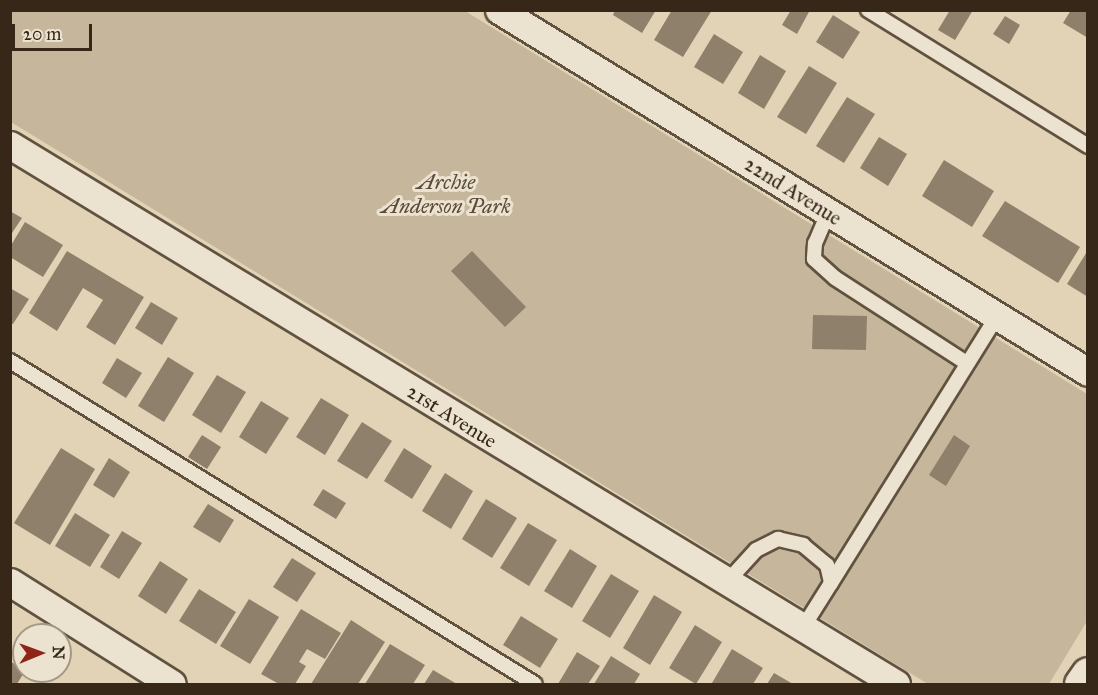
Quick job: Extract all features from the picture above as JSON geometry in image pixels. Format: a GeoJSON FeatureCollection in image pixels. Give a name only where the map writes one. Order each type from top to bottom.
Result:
{"type":"FeatureCollection","features":[{"type":"Feature","properties":{"kind":"street","name":"22nd Avenue"},"geometry":{"type":"LineString","coordinates":[[499,10],[1088,372]]}},
{"type":"Feature","properties":{"kind":"street","name":"21st Avenue"},"geometry":{"type":"LineString","coordinates":[[10,145],[726,583],[896,684]]}},
{"type":"Feature","properties":{"kind":"street"},"geometry":{"type":"LineString","coordinates":[[10,582],[172,684]]}},
{"type":"Feature","properties":{"kind":"street"},"geometry":{"type":"LineString","coordinates":[[1081,684],[1088,674]]}},
{"type":"Feature","properties":{"kind":"lane"},"geometry":{"type":"LineString","coordinates":[[868,10],[1088,146]]}},
{"type":"Feature","properties":{"kind":"lane"},"geometry":{"type":"LineString","coordinates":[[828,213],[815,243],[814,259],[835,278],[965,362]]}},
{"type":"Feature","properties":{"kind":"lane"},"geometry":{"type":"LineString","coordinates":[[802,629],[965,362],[997,316]]}},
{"type":"Feature","properties":{"kind":"lane"},"geometry":{"type":"LineString","coordinates":[[10,361],[535,684]]}},
{"type":"Feature","properties":{"kind":"lane"},"geometry":{"type":"LineString","coordinates":[[726,583],[756,550],[778,539],[803,545],[827,565],[831,583]]}},
{"type":"Feature","properties":{"kind":"green space","name":"Archie Anderson Park"},"geometry":{"type":"Polygon","coordinates":[[[10,11],[465,11],[1087,394],[1087,621],[1049,684],[928,684],[11,122],[10,11]]]}},
{"type":"Feature","properties":{"kind":"building"},"geometry":{"type":"Polygon","coordinates":[[[615,10],[656,10],[642,33],[613,15],[615,10]]]}},
{"type":"Feature","properties":{"kind":"building"},"geometry":{"type":"Polygon","coordinates":[[[672,10],[712,10],[683,57],[654,40],[672,10]]]}},
{"type":"Feature","properties":{"kind":"building"},"geometry":{"type":"Polygon","coordinates":[[[791,10],[810,10],[797,34],[782,25],[791,10]]]}},
{"type":"Feature","properties":{"kind":"building"},"geometry":{"type":"Polygon","coordinates":[[[950,10],[973,10],[955,40],[938,30],[950,10]]]}},
{"type":"Feature","properties":{"kind":"building"},"geometry":{"type":"Polygon","coordinates":[[[1071,10],[1088,10],[1088,38],[1063,23],[1071,10]]]}},
{"type":"Feature","properties":{"kind":"building"},"geometry":{"type":"Polygon","coordinates":[[[833,15],[860,32],[843,59],[816,42],[833,15]]]}},
{"type":"Feature","properties":{"kind":"building"},"geometry":{"type":"Polygon","coordinates":[[[1005,16],[1020,25],[1009,44],[993,34],[1005,16]]]}},
{"type":"Feature","properties":{"kind":"building"},"geometry":{"type":"Polygon","coordinates":[[[714,34],[743,52],[723,84],[694,67],[714,34]]]}},
{"type":"Feature","properties":{"kind":"building"},"geometry":{"type":"Polygon","coordinates":[[[760,55],[786,71],[764,109],[738,93],[760,55]]]}},
{"type":"Feature","properties":{"kind":"building"},"geometry":{"type":"Polygon","coordinates":[[[809,66],[837,83],[806,134],[777,117],[809,66]]]}},
{"type":"Feature","properties":{"kind":"building"},"geometry":{"type":"Polygon","coordinates":[[[847,97],[875,114],[844,163],[816,146],[847,97]]]}},
{"type":"Feature","properties":{"kind":"building"},"geometry":{"type":"Polygon","coordinates":[[[879,137],[907,154],[888,186],[860,168],[879,137]]]}},
{"type":"Feature","properties":{"kind":"building"},"geometry":{"type":"Polygon","coordinates":[[[944,160],[994,191],[972,227],[922,196],[944,160]]]}},
{"type":"Feature","properties":{"kind":"building"},"geometry":{"type":"Polygon","coordinates":[[[1005,201],[1080,247],[1058,283],[982,236],[1005,201]]]}},
{"type":"Feature","properties":{"kind":"building"},"geometry":{"type":"Polygon","coordinates":[[[10,211],[22,218],[10,236],[10,211]]]}},
{"type":"Feature","properties":{"kind":"building"},"geometry":{"type":"Polygon","coordinates":[[[25,222],[63,245],[43,277],[10,257],[10,247],[25,222]]]}},
{"type":"Feature","properties":{"kind":"building"},"geometry":{"type":"Polygon","coordinates":[[[1088,250],[1088,297],[1067,284],[1088,250]]]}},
{"type":"Feature","properties":{"kind":"building"},"geometry":{"type":"Polygon","coordinates":[[[67,251],[144,297],[115,345],[86,327],[103,300],[83,288],[57,331],[29,313],[67,251]]]}},
{"type":"Feature","properties":{"kind":"building"},"geometry":{"type":"Polygon","coordinates":[[[472,251],[526,307],[505,327],[451,271],[472,251]]]}},
{"type":"Feature","properties":{"kind":"building"},"geometry":{"type":"Polygon","coordinates":[[[10,288],[29,299],[13,324],[10,323],[10,288]]]}},
{"type":"Feature","properties":{"kind":"building"},"geometry":{"type":"Polygon","coordinates":[[[151,302],[178,318],[162,345],[135,328],[151,302]]]}},
{"type":"Feature","properties":{"kind":"building"},"geometry":{"type":"Polygon","coordinates":[[[813,315],[867,316],[866,350],[812,349],[813,315]]]}},
{"type":"Feature","properties":{"kind":"building"},"geometry":{"type":"Polygon","coordinates":[[[168,357],[194,373],[164,422],[138,406],[168,357]]]}},
{"type":"Feature","properties":{"kind":"building"},"geometry":{"type":"Polygon","coordinates":[[[117,358],[142,373],[126,398],[102,383],[117,358]]]}},
{"type":"Feature","properties":{"kind":"building"},"geometry":{"type":"Polygon","coordinates":[[[217,375],[246,392],[221,433],[192,415],[217,375]]]}},
{"type":"Feature","properties":{"kind":"building"},"geometry":{"type":"Polygon","coordinates":[[[321,398],[349,415],[325,455],[296,437],[321,398]]]}},
{"type":"Feature","properties":{"kind":"building"},"geometry":{"type":"Polygon","coordinates":[[[261,401],[289,418],[266,454],[239,437],[261,401]]]}},
{"type":"Feature","properties":{"kind":"building"},"geometry":{"type":"Polygon","coordinates":[[[362,422],[392,441],[367,479],[337,461],[362,422]]]}},
{"type":"Feature","properties":{"kind":"building"},"geometry":{"type":"Polygon","coordinates":[[[202,435],[221,447],[207,469],[188,457],[202,435]]]}},
{"type":"Feature","properties":{"kind":"building"},"geometry":{"type":"Polygon","coordinates":[[[954,435],[970,446],[946,486],[929,475],[954,435]]]}},
{"type":"Feature","properties":{"kind":"building"},"geometry":{"type":"Polygon","coordinates":[[[61,448],[95,469],[50,545],[14,523],[61,448]]]}},
{"type":"Feature","properties":{"kind":"building"},"geometry":{"type":"Polygon","coordinates":[[[404,448],[432,466],[412,499],[384,481],[404,448]]]}},
{"type":"Feature","properties":{"kind":"building"},"geometry":{"type":"Polygon","coordinates":[[[109,458],[130,472],[114,498],[93,485],[109,458]]]}},
{"type":"Feature","properties":{"kind":"building"},"geometry":{"type":"Polygon","coordinates":[[[445,473],[473,491],[451,529],[422,511],[445,473]]]}},
{"type":"Feature","properties":{"kind":"building"},"geometry":{"type":"Polygon","coordinates":[[[323,489],[346,503],[336,519],[313,505],[323,489]]]}},
{"type":"Feature","properties":{"kind":"building"},"geometry":{"type":"Polygon","coordinates":[[[486,499],[517,518],[492,558],[462,539],[486,499]]]}},
{"type":"Feature","properties":{"kind":"building"},"geometry":{"type":"Polygon","coordinates":[[[208,504],[234,520],[220,543],[193,527],[208,504]]]}},
{"type":"Feature","properties":{"kind":"building"},"geometry":{"type":"Polygon","coordinates":[[[75,513],[110,535],[90,567],[55,546],[75,513]]]}},
{"type":"Feature","properties":{"kind":"building"},"geometry":{"type":"Polygon","coordinates":[[[528,523],[557,540],[529,586],[500,568],[528,523]]]}},
{"type":"Feature","properties":{"kind":"building"},"geometry":{"type":"Polygon","coordinates":[[[122,531],[142,543],[119,579],[100,567],[122,531]]]}},
{"type":"Feature","properties":{"kind":"building"},"geometry":{"type":"Polygon","coordinates":[[[570,549],[597,566],[572,608],[544,591],[570,549]]]}},
{"type":"Feature","properties":{"kind":"building"},"geometry":{"type":"Polygon","coordinates":[[[292,558],[316,573],[297,602],[273,587],[292,558]]]}},
{"type":"Feature","properties":{"kind":"building"},"geometry":{"type":"Polygon","coordinates":[[[160,561],[188,579],[166,614],[138,596],[160,561]]]}},
{"type":"Feature","properties":{"kind":"building"},"geometry":{"type":"Polygon","coordinates":[[[611,574],[639,591],[610,638],[582,621],[611,574]]]}},
{"type":"Feature","properties":{"kind":"building"},"geometry":{"type":"Polygon","coordinates":[[[199,589],[236,612],[216,644],[179,621],[199,589]]]}},
{"type":"Feature","properties":{"kind":"building"},"geometry":{"type":"Polygon","coordinates":[[[654,595],[682,612],[650,665],[623,648],[654,595]]]}},
{"type":"Feature","properties":{"kind":"building"},"geometry":{"type":"Polygon","coordinates":[[[249,599],[279,617],[250,664],[220,646],[249,599]]]}},
{"type":"Feature","properties":{"kind":"building"},"geometry":{"type":"Polygon","coordinates":[[[301,609],[341,633],[325,659],[307,649],[299,662],[306,666],[295,684],[279,684],[261,674],[301,609]]]}},
{"type":"Feature","properties":{"kind":"building"},"geometry":{"type":"Polygon","coordinates":[[[521,616],[558,639],[540,668],[503,645],[521,616]]]}},
{"type":"Feature","properties":{"kind":"building"},"geometry":{"type":"Polygon","coordinates":[[[351,620],[385,642],[358,684],[311,684],[351,620]]]}},
{"type":"Feature","properties":{"kind":"building"},"geometry":{"type":"Polygon","coordinates":[[[695,625],[722,642],[696,684],[669,668],[695,625]]]}},
{"type":"Feature","properties":{"kind":"building"},"geometry":{"type":"Polygon","coordinates":[[[390,644],[425,665],[413,684],[365,684],[390,644]]]}},
{"type":"Feature","properties":{"kind":"building"},"geometry":{"type":"Polygon","coordinates":[[[732,649],[763,668],[753,684],[712,683],[732,649]]]}},
{"type":"Feature","properties":{"kind":"building"},"geometry":{"type":"Polygon","coordinates":[[[577,652],[600,666],[588,684],[558,684],[577,652]]]}},
{"type":"Feature","properties":{"kind":"building"},"geometry":{"type":"Polygon","coordinates":[[[611,656],[640,674],[634,684],[594,684],[611,656]]]}},
{"type":"Feature","properties":{"kind":"building"},"geometry":{"type":"Polygon","coordinates":[[[10,661],[12,662],[12,683],[18,683],[10,684],[10,661]]]}},
{"type":"Feature","properties":{"kind":"building"},"geometry":{"type":"Polygon","coordinates":[[[433,670],[457,684],[424,684],[433,670]]]}},
{"type":"Feature","properties":{"kind":"building"},"geometry":{"type":"Polygon","coordinates":[[[774,673],[793,684],[767,684],[774,673]]]}}]}
